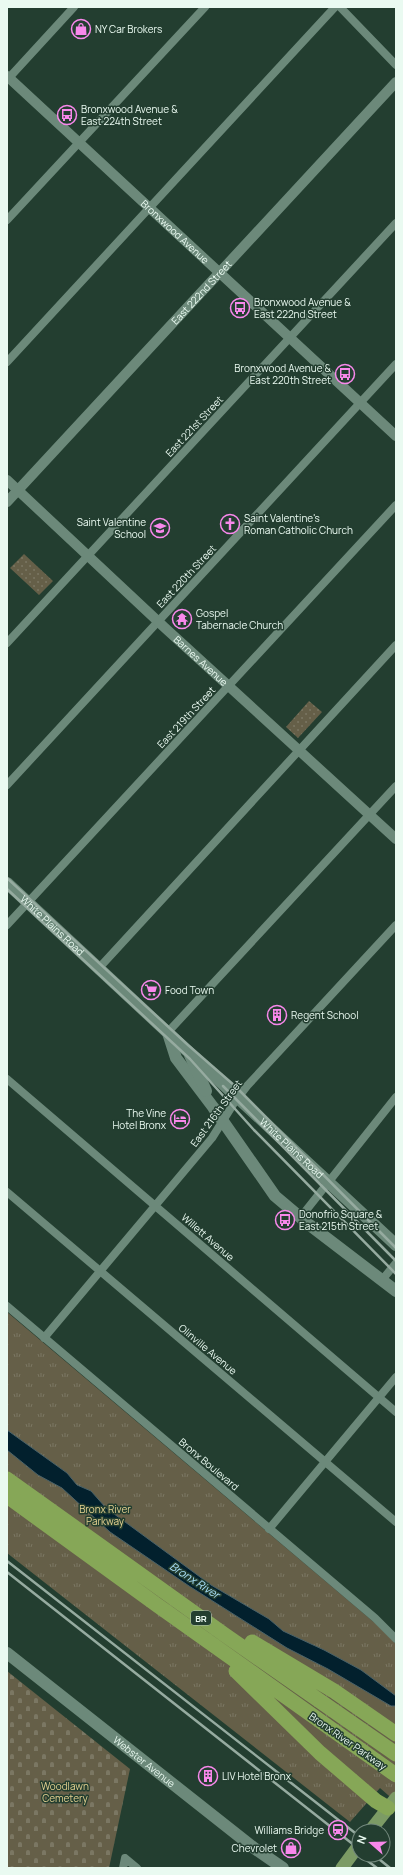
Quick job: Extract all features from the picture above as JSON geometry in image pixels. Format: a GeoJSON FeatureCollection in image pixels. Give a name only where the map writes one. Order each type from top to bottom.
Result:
{"type":"FeatureCollection","features":[{"type":"Feature","properties":{"kind":"highway","name":"Bronx River Parkway"},"geometry":{"type":"LineString","coordinates":[[7,1479],[159,1588],[396,1754]]}},
{"type":"Feature","properties":{"kind":"highway","name":"Bronx River Parkway"},"geometry":{"type":"LineString","coordinates":[[7,1496],[179,1621],[396,1775]]}},
{"type":"Feature","properties":{"kind":"highway"},"geometry":{"type":"LineString","coordinates":[[159,1588],[194,1604],[266,1651],[334,1691],[396,1734]]}},
{"type":"Feature","properties":{"kind":"highway"},"geometry":{"type":"LineString","coordinates":[[179,1621],[237,1672],[320,1753],[376,1801],[392,1803]]}},
{"type":"Feature","properties":{"kind":"main road","name":"White Plains Road"},"geometry":{"type":"LineString","coordinates":[[7,883],[396,1245]]}},
{"type":"Feature","properties":{"kind":"main road","name":"White Plains Road"},"geometry":{"type":"LineString","coordinates":[[168,1032],[176,1058],[195,1086],[213,1107],[275,1196],[300,1218],[396,1291]]}},
{"type":"Feature","properties":{"kind":"main road","name":"White Plains Road"},"geometry":{"type":"LineString","coordinates":[[188,1050],[213,1107]]}},
{"type":"Feature","properties":{"kind":"main road","name":"Webster Avenue"},"geometry":{"type":"LineString","coordinates":[[7,1653],[254,1848],[283,1868]]}},
{"type":"Feature","properties":{"kind":"main road"},"geometry":{"type":"LineString","coordinates":[[376,1823],[392,1803]]}},
{"type":"Feature","properties":{"kind":"street"},"geometry":{"type":"LineString","coordinates":[[8,78],[74,7]]}},
{"type":"Feature","properties":{"kind":"street"},"geometry":{"type":"LineString","coordinates":[[7,220],[205,7]]}},
{"type":"Feature","properties":{"kind":"street"},"geometry":{"type":"LineString","coordinates":[[7,362],[335,7]]}},
{"type":"Feature","properties":{"kind":"street"},"geometry":{"type":"LineString","coordinates":[[340,7],[396,65]]}},
{"type":"Feature","properties":{"kind":"street","name":"Bronxwood Avenue"},"geometry":{"type":"LineString","coordinates":[[8,78],[396,436]]}},
{"type":"Feature","properties":{"kind":"street","name":"East 222nd Street"},"geometry":{"type":"LineString","coordinates":[[7,502],[396,82]]}},
{"type":"Feature","properties":{"kind":"street","name":"East 221st Street"},"geometry":{"type":"LineString","coordinates":[[7,643],[396,223]]}},
{"type":"Feature","properties":{"kind":"street","name":"East 220th Street"},"geometry":{"type":"LineString","coordinates":[[7,784],[396,364]]}},
{"type":"Feature","properties":{"kind":"street","name":"Barnes Avenue"},"geometry":{"type":"LineString","coordinates":[[7,480],[228,686],[396,839]]}},
{"type":"Feature","properties":{"kind":"street","name":"East 219th Street"},"geometry":{"type":"LineString","coordinates":[[7,925],[396,505]]}},
{"type":"Feature","properties":{"kind":"street"},"geometry":{"type":"LineString","coordinates":[[99,968],[396,645]]}},
{"type":"Feature","properties":{"kind":"street"},"geometry":{"type":"LineString","coordinates":[[168,1032],[396,786]]}},
{"type":"Feature","properties":{"kind":"street","name":"East 216th Street"},"geometry":{"type":"LineString","coordinates":[[44,1338],[212,1138],[238,1097],[396,925]]}},
{"type":"Feature","properties":{"kind":"street","name":"Willett Avenue"},"geometry":{"type":"LineString","coordinates":[[7,1079],[396,1412]]}},
{"type":"Feature","properties":{"kind":"street"},"geometry":{"type":"LineString","coordinates":[[300,1218],[396,1097]]}},
{"type":"Feature","properties":{"kind":"street","name":"Olinville Avenue"},"geometry":{"type":"LineString","coordinates":[[7,1192],[396,1522]]}},
{"type":"Feature","properties":{"kind":"street"},"geometry":{"type":"LineString","coordinates":[[382,1280],[396,1262]]}},
{"type":"Feature","properties":{"kind":"street","name":"Bronx Boulevard"},"geometry":{"type":"LineString","coordinates":[[7,1306],[375,1618],[396,1639]]}},
{"type":"Feature","properties":{"kind":"street"},"geometry":{"type":"LineString","coordinates":[[269,1528],[396,1377]]}},
{"type":"Feature","properties":{"kind":"street"},"geometry":{"type":"LineString","coordinates":[[122,1868],[125,1858],[137,1868]]}},
{"type":"Feature","properties":{"kind":"green space"},"geometry":{"type":"Polygon","coordinates":[[[24,554],[53,581],[39,595],[10,568],[24,554]]]}},
{"type":"Feature","properties":{"kind":"green space"},"geometry":{"type":"Polygon","coordinates":[[[309,701],[322,712],[298,738],[286,727],[309,701]]]}},
{"type":"Feature","properties":{"kind":"green space","name":"Bronx River Parkway"},"geometry":{"type":"Polygon","coordinates":[[[7,1312],[376,1624],[396,1644],[396,1802],[380,1788],[350,1822],[7,1553],[7,1312]]]}},
{"type":"Feature","properties":{"kind":"green space","name":"Woodlawn Cemetery"},"geometry":{"type":"Polygon","coordinates":[[[7,1671],[130,1769],[109,1868],[7,1868],[7,1671]]]}},
{"type":"Feature","properties":{"kind":"water","name":"Bronx River"},"geometry":{"type":"Polygon","coordinates":[[[7,1430],[67,1473],[77,1485],[91,1491],[106,1508],[211,1585],[269,1619],[283,1631],[324,1650],[361,1670],[396,1696],[396,1706],[391,1706],[328,1669],[287,1648],[189,1586],[110,1532],[62,1488],[38,1475],[7,1450],[7,1430]]]}},
{"type":"Feature","properties":{"kind":"railway"},"geometry":{"type":"LineString","coordinates":[[7,878],[188,1045],[235,1086],[396,1248]]}},
{"type":"Feature","properties":{"kind":"railway"},"geometry":{"type":"LineString","coordinates":[[7,889],[190,1059],[254,1130],[396,1274]]}},
{"type":"Feature","properties":{"kind":"railway"},"geometry":{"type":"LineString","coordinates":[[223,1086],[396,1261]]}},
{"type":"Feature","properties":{"kind":"railway"},"geometry":{"type":"LineString","coordinates":[[7,1561],[351,1830]]}},
{"type":"Feature","properties":{"kind":"railway"},"geometry":{"type":"LineString","coordinates":[[7,1572],[351,1843]]}},
{"type":"Feature","properties":{"kind":"railway"},"geometry":{"type":"LineString","coordinates":[[370,1863],[377,1868]]}},
{"type":"Feature","properties":{"kind":"railway"},"geometry":{"type":"LineString","coordinates":[[384,1863],[390,1868]]}},
{"type":"Feature","properties":{"kind":"place","name":"NY Car Brokers"},"geometry":{"type":"Point","coordinates":[81,29]}},
{"type":"Feature","properties":{"kind":"place","name":"Bronxwood Avenue & East 224th Street"},"geometry":{"type":"Point","coordinates":[67,115]}},
{"type":"Feature","properties":{"kind":"place","name":"Bronxwood Avenue & East 222nd Street"},"geometry":{"type":"Point","coordinates":[240,308]}},
{"type":"Feature","properties":{"kind":"place","name":"Bronxwood Avenue & East 220th Street"},"geometry":{"type":"Point","coordinates":[345,374]}},
{"type":"Feature","properties":{"kind":"place","name":"Saint Valentine's Roman Catholic Church"},"geometry":{"type":"Point","coordinates":[230,524]}},
{"type":"Feature","properties":{"kind":"place","name":"Saint Valentine School"},"geometry":{"type":"Point","coordinates":[160,528]}},
{"type":"Feature","properties":{"kind":"place","name":"Gospel Tabernacle Church"},"geometry":{"type":"Point","coordinates":[182,619]}},
{"type":"Feature","properties":{"kind":"place","name":"Food Town"},"geometry":{"type":"Point","coordinates":[151,990]}},
{"type":"Feature","properties":{"kind":"place","name":"Regent School"},"geometry":{"type":"Point","coordinates":[277,1015]}},
{"type":"Feature","properties":{"kind":"place","name":"The Vine Hotel Bronx"},"geometry":{"type":"Point","coordinates":[180,1119]}},
{"type":"Feature","properties":{"kind":"place","name":"Donofrio Square & East 215th Street"},"geometry":{"type":"Point","coordinates":[285,1220]}},
{"type":"Feature","properties":{"kind":"place","name":"LIV Hotel Bronx"},"geometry":{"type":"Point","coordinates":[208,1776]}},
{"type":"Feature","properties":{"kind":"place","name":"Williams Bridge"},"geometry":{"type":"Point","coordinates":[338,1830]}},
{"type":"Feature","properties":{"kind":"place","name":"Chevrolet"},"geometry":{"type":"Point","coordinates":[291,1848]}}]}
